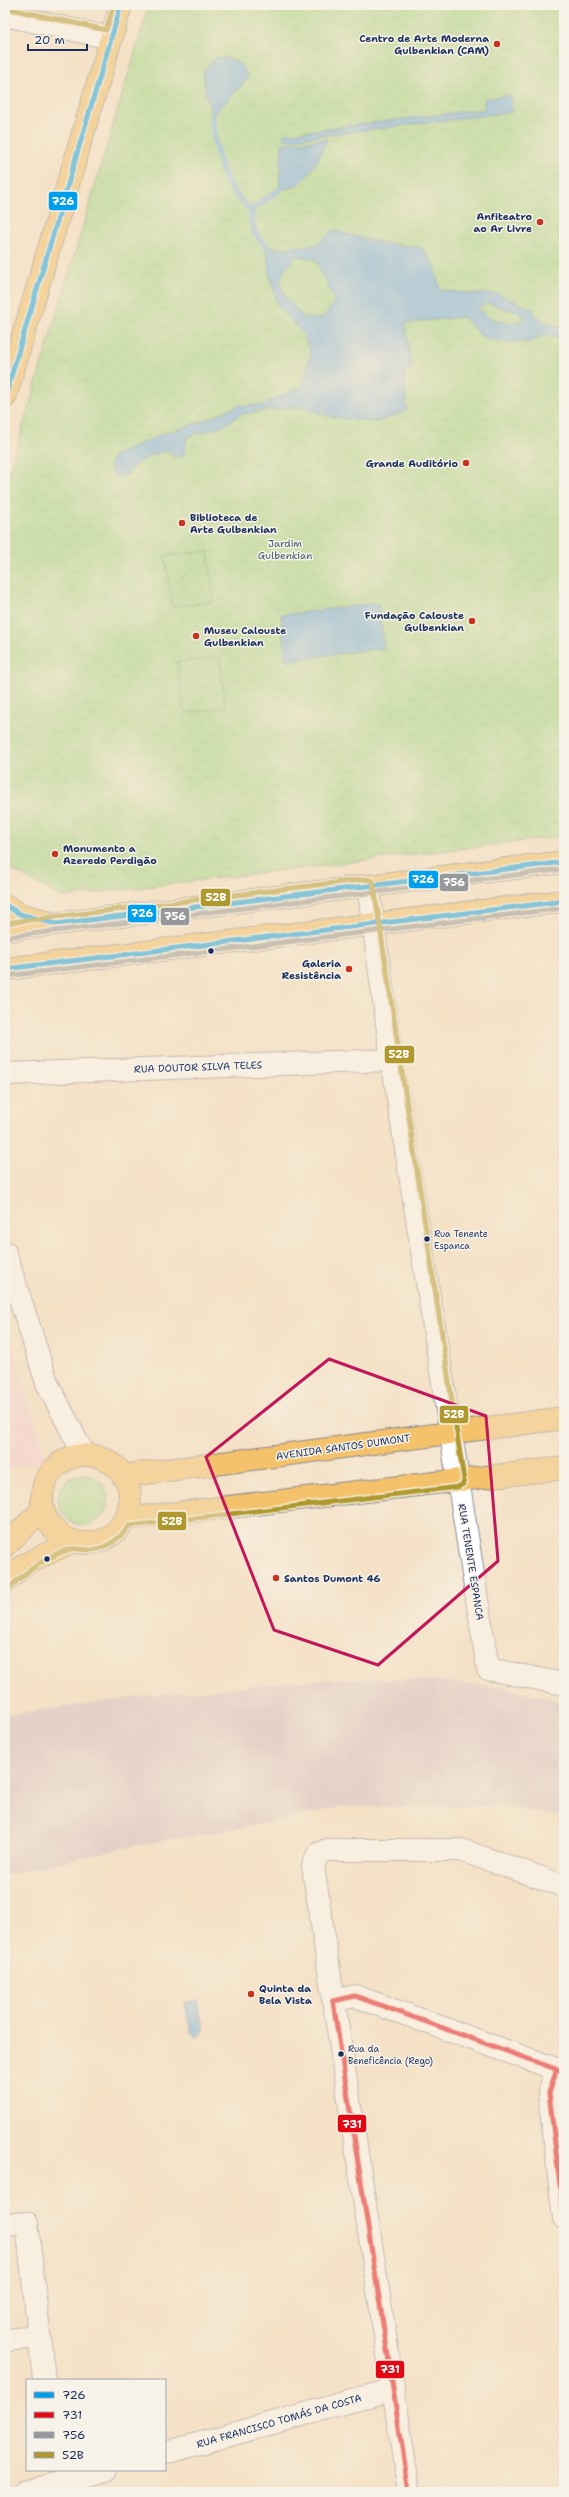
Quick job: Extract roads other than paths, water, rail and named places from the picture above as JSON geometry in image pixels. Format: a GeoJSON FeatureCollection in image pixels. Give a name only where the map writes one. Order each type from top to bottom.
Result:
{"type":"FeatureCollection","features":[{"type":"Feature","properties":{"kind":"main road"},"geometry":{"type":"LineString","coordinates":[[5,396],[121,5]]}},
{"type":"Feature","properties":{"kind":"main road"},"geometry":{"type":"LineString","coordinates":[[5,930],[564,862]]}},
{"type":"Feature","properties":{"kind":"main road"},"geometry":{"type":"LineString","coordinates":[[5,969],[564,901]]}},
{"type":"Feature","properties":{"kind":"main road"},"geometry":{"type":"LineString","coordinates":[[5,905],[20,914],[56,924]]}},
{"type":"Feature","properties":{"kind":"main road","name":"AVENIDA SANTOS DUMONT"},"geometry":{"type":"LineString","coordinates":[[123,1476],[564,1418]]}},
{"type":"Feature","properties":{"kind":"main road"},"geometry":{"type":"LineString","coordinates":[[84,1455],[99,1457],[112,1464],[123,1476],[129,1490],[129,1505],[125,1519],[116,1532],[103,1540],[88,1543],[73,1541],[59,1534],[49,1523],[43,1509],[43,1489],[46,1479],[56,1467],[69,1459],[84,1455]]}},
{"type":"Feature","properties":{"kind":"main road"},"geometry":{"type":"LineString","coordinates":[[125,1519],[564,1468]]}},
{"type":"Feature","properties":{"kind":"main road"},"geometry":{"type":"LineString","coordinates":[[5,1546],[43,1509]]}},
{"type":"Feature","properties":{"kind":"main road"},"geometry":{"type":"LineString","coordinates":[[5,1582],[24,1565],[73,1541]]}},
{"type":"Feature","properties":{"kind":"street"},"geometry":{"type":"LineString","coordinates":[[5,15],[111,38]]}},
{"type":"Feature","properties":{"kind":"street","name":"RUA TENENTE ESPANCA"},"geometry":{"type":"LineString","coordinates":[[368,886],[392,1060],[488,1669],[564,1684]]}},
{"type":"Feature","properties":{"kind":"street","name":"RUA DOUTOR SILVA TELES"},"geometry":{"type":"LineString","coordinates":[[5,1074],[392,1060]]}},
{"type":"Feature","properties":{"kind":"street"},"geometry":{"type":"LineString","coordinates":[[5,1252],[47,1383],[84,1455]]}},
{"type":"Feature","properties":{"kind":"street"},"geometry":{"type":"LineString","coordinates":[[409,2492],[312,1872],[318,1854],[327,1850],[461,1850],[564,1886]]}},
{"type":"Feature","properties":{"kind":"street"},"geometry":{"type":"LineString","coordinates":[[333,2001],[354,1996],[561,2071],[549,2093],[564,2218]]}},
{"type":"Feature","properties":{"kind":"street"},"geometry":{"type":"LineString","coordinates":[[5,2225],[27,2223],[44,2379]]}},
{"type":"Feature","properties":{"kind":"street"},"geometry":{"type":"LineString","coordinates":[[5,2340],[39,2337]]}},
{"type":"Feature","properties":{"kind":"street","name":"RUA FRANCISCO TOMÁS DA COSTA"},"geometry":{"type":"LineString","coordinates":[[166,2453],[394,2389]]}},
{"type":"Feature","properties":{"kind":"street"},"geometry":{"type":"LineString","coordinates":[[25,2492],[55,2482],[102,2471]]}},
{"type":"Feature","properties":{"kind":"water"},"geometry":{"type":"Polygon","coordinates":[[[217,58],[228,59],[236,62],[242,67],[248,77],[212,117],[205,88],[203,70],[217,58]]]}},
{"type":"Feature","properties":{"kind":"water"},"geometry":{"type":"Polygon","coordinates":[[[510,95],[512,112],[285,140],[283,134],[485,109],[484,99],[510,95]]]}},
{"type":"Feature","properties":{"kind":"water"},"geometry":{"type":"Polygon","coordinates":[[[327,139],[315,165],[304,179],[297,185],[279,190],[282,144],[327,139]]]}},
{"type":"Feature","properties":{"kind":"water"},"geometry":{"type":"Polygon","coordinates":[[[333,230],[376,242],[421,247],[433,263],[440,290],[472,294],[498,294],[532,309],[538,317],[545,322],[564,327],[564,337],[544,335],[530,342],[506,342],[482,337],[463,317],[405,323],[412,368],[404,372],[407,411],[376,422],[332,417],[301,406],[241,414],[225,425],[187,437],[183,457],[173,457],[169,450],[151,455],[135,464],[128,474],[114,477],[110,466],[113,457],[157,436],[203,421],[237,406],[262,405],[303,386],[311,352],[302,332],[278,306],[270,277],[267,252],[271,247],[277,249],[318,244],[333,230]],[[297,255],[283,272],[281,286],[283,293],[303,317],[322,319],[335,301],[316,260],[297,255]],[[485,303],[478,310],[495,320],[512,323],[526,320],[517,311],[485,303]]]}},
{"type":"Feature","properties":{"kind":"water"},"geometry":{"type":"Polygon","coordinates":[[[378,603],[384,648],[286,660],[281,615],[378,603]]]}},
{"type":"Feature","properties":{"kind":"water"},"geometry":{"type":"Polygon","coordinates":[[[197,2001],[204,2031],[198,2038],[191,2032],[185,2003],[197,2001]]]}},
{"type":"Feature","properties":{"kind":"waterway"},"geometry":{"type":"LineString","coordinates":[[212,117],[218,156],[227,180],[233,191],[251,210]]}},
{"type":"Feature","properties":{"kind":"waterway"},"geometry":{"type":"LineString","coordinates":[[268,249],[254,232],[251,210],[279,190]]}},
{"type":"Feature","properties":{"kind":"place","name":"Centro de Arte Moderna Gulbenkian (CAM)"},"geometry":{"type":"Point","coordinates":[497,44]}},
{"type":"Feature","properties":{"kind":"place","name":"Anfiteatro ao Ar Livre"},"geometry":{"type":"Point","coordinates":[540,222]}},
{"type":"Feature","properties":{"kind":"place","name":"Grande Auditório"},"geometry":{"type":"Point","coordinates":[466,463]}},
{"type":"Feature","properties":{"kind":"place","name":"Biblioteca de Arte Gulbenkian"},"geometry":{"type":"Point","coordinates":[182,523]}},
{"type":"Feature","properties":{"kind":"place","name":"Fundação Calouste Gulbenkian"},"geometry":{"type":"Point","coordinates":[472,621]}},
{"type":"Feature","properties":{"kind":"place","name":"Museu Calouste Gulbenkian"},"geometry":{"type":"Point","coordinates":[196,636]}},
{"type":"Feature","properties":{"kind":"place","name":"Monumento a Azeredo Perdigão"},"geometry":{"type":"Point","coordinates":[55,854]}},
{"type":"Feature","properties":{"kind":"place","name":"Galeria Resistência"},"geometry":{"type":"Point","coordinates":[349,969]}},
{"type":"Feature","properties":{"kind":"place","name":"Rua Tenente Espanca"},"geometry":{"type":"Point","coordinates":[427,1239]}},
{"type":"Feature","properties":{"kind":"place","name":"Santos Dumont 46"},"geometry":{"type":"Point","coordinates":[276,1578]}},
{"type":"Feature","properties":{"kind":"place","name":"Quinta da Bela Vista"},"geometry":{"type":"Point","coordinates":[251,1994]}},
{"type":"Feature","properties":{"kind":"place","name":"Rua da Beneficência (Rego)"},"geometry":{"type":"Point","coordinates":[341,2054]}},
{"type":"Feature","properties":{"kind":"park label","name":"Jardim Gulbenkian"},"geometry":{"type":"Point","coordinates":[285,548]}}]}
